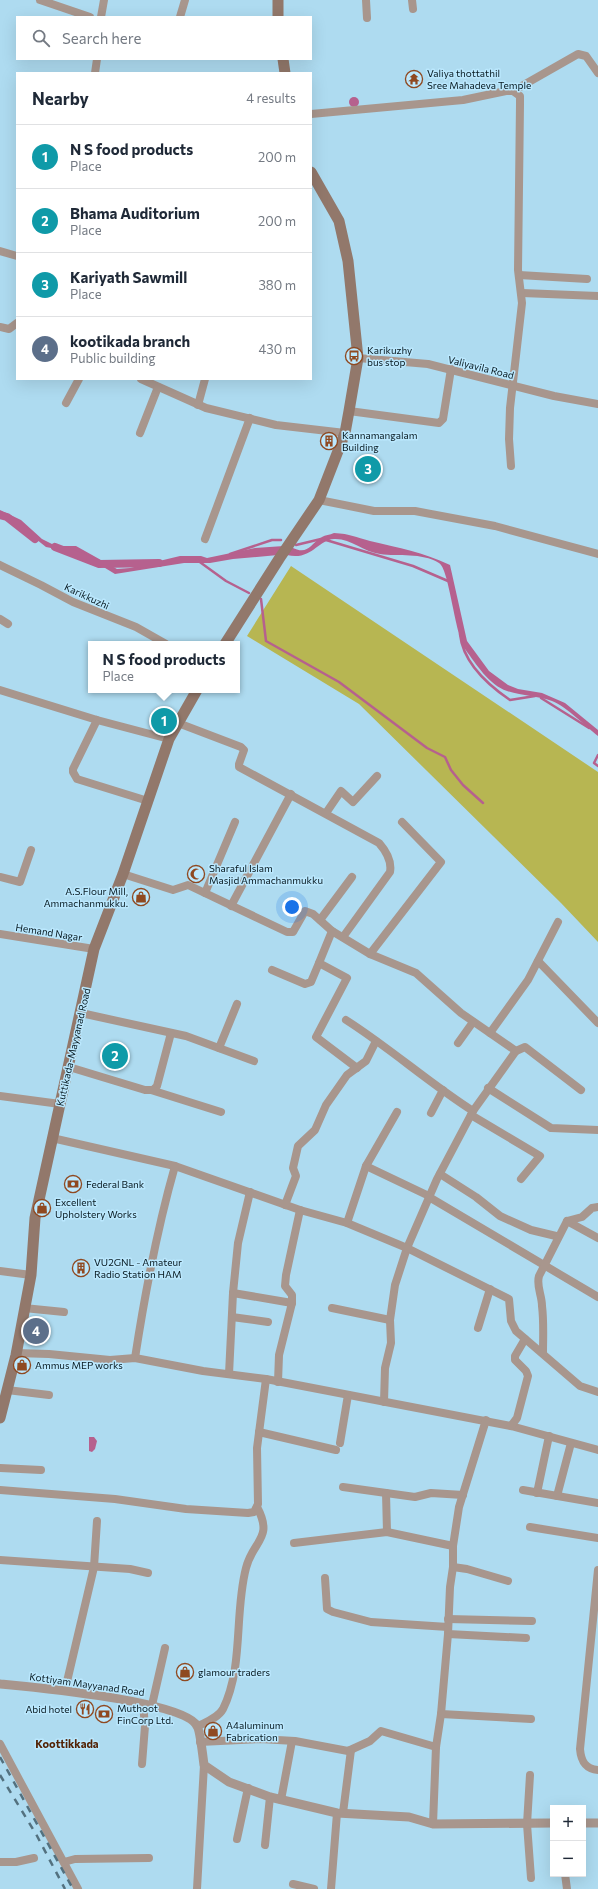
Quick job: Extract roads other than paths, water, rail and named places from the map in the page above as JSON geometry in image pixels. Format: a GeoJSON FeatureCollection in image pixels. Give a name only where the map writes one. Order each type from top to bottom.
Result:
{"type":"FeatureCollection","features":[{"type":"Feature","properties":{"kind":"main road"},"geometry":{"type":"LineString","coordinates":[[278,0],[278,16]]}},
{"type":"Feature","properties":{"kind":"main road"},"geometry":{"type":"LineString","coordinates":[[283,60],[285,72]]}},
{"type":"Feature","properties":{"kind":"main road"},"geometry":{"type":"LineString","coordinates":[[227,641],[294,536],[319,500],[345,433],[358,358],[348,261],[339,221],[312,174]]}},
{"type":"Feature","properties":{"kind":"main road","name":"Kuttikada-Mayyanad Road"},"geometry":{"type":"LineString","coordinates":[[0,1418],[31,1275],[35,1218],[94,949],[123,874],[169,738],[195,693]]}},
{"type":"Feature","properties":{"kind":"street"},"geometry":{"type":"LineString","coordinates":[[40,0],[87,16]]}},
{"type":"Feature","properties":{"kind":"street"},"geometry":{"type":"LineString","coordinates":[[101,16],[104,0]]}},
{"type":"Feature","properties":{"kind":"street"},"geometry":{"type":"LineString","coordinates":[[180,16],[185,0]]}},
{"type":"Feature","properties":{"kind":"street"},"geometry":{"type":"LineString","coordinates":[[366,0],[367,18]]}},
{"type":"Feature","properties":{"kind":"street"},"geometry":{"type":"LineString","coordinates":[[412,0],[413,9]]}},
{"type":"Feature","properties":{"kind":"street"},"geometry":{"type":"LineString","coordinates":[[514,92],[578,54],[586,56],[598,73]]}},
{"type":"Feature","properties":{"kind":"street"},"geometry":{"type":"LineString","coordinates":[[95,72],[97,60]]}},
{"type":"Feature","properties":{"kind":"street"},"geometry":{"type":"LineString","coordinates":[[312,114],[463,100],[506,91],[514,92],[520,96],[519,275],[522,293],[522,317],[512,385],[509,439],[511,466]]}},
{"type":"Feature","properties":{"kind":"street"},"geometry":{"type":"LineString","coordinates":[[0,251],[16,256]]}},
{"type":"Feature","properties":{"kind":"street"},"geometry":{"type":"LineString","coordinates":[[519,275],[587,279]]}},
{"type":"Feature","properties":{"kind":"street"},"geometry":{"type":"LineString","coordinates":[[522,293],[598,296]]}},
{"type":"Feature","properties":{"kind":"street"},"geometry":{"type":"LineString","coordinates":[[0,327],[9,329],[16,324]]}},
{"type":"Feature","properties":{"kind":"street","name":"Valiyavila Road"},"geometry":{"type":"LineString","coordinates":[[358,358],[428,364],[512,385],[598,404]]}},
{"type":"Feature","properties":{"kind":"street"},"geometry":{"type":"LineString","coordinates":[[349,411],[439,423],[443,419],[451,369]]}},
{"type":"Feature","properties":{"kind":"street"},"geometry":{"type":"LineString","coordinates":[[66,403],[78,380]]}},
{"type":"Feature","properties":{"kind":"street"},"geometry":{"type":"LineString","coordinates":[[143,380],[206,408],[276,425],[345,433]]}},
{"type":"Feature","properties":{"kind":"street"},"geometry":{"type":"LineString","coordinates":[[198,405],[205,380]]}},
{"type":"Feature","properties":{"kind":"street"},"geometry":{"type":"LineString","coordinates":[[140,433],[158,387]]}},
{"type":"Feature","properties":{"kind":"street"},"geometry":{"type":"LineString","coordinates":[[205,539],[250,418]]}},
{"type":"Feature","properties":{"kind":"street"},"geometry":{"type":"LineString","coordinates":[[319,500],[374,511],[415,511],[495,526],[598,554]]}},
{"type":"Feature","properties":{"kind":"street","name":"Karikkuzhi"},"geometry":{"type":"LineString","coordinates":[[0,565],[73,602],[136,627],[161,641]]}},
{"type":"Feature","properties":{"kind":"street"},"geometry":{"type":"LineString","coordinates":[[0,619],[8,624]]}},
{"type":"Feature","properties":{"kind":"street"},"geometry":{"type":"LineString","coordinates":[[0,690],[97,720],[169,738]]}},
{"type":"Feature","properties":{"kind":"street"},"geometry":{"type":"LineString","coordinates":[[97,720],[73,768],[75,776],[77,779],[148,801]]}},
{"type":"Feature","properties":{"kind":"street"},"geometry":{"type":"LineString","coordinates":[[178,723],[240,747],[244,750],[239,764],[240,767],[379,843],[390,861],[391,867],[388,876],[343,937]]}},
{"type":"Feature","properties":{"kind":"street"},"geometry":{"type":"LineString","coordinates":[[326,813],[341,791],[353,802],[377,776]]}},
{"type":"Feature","properties":{"kind":"street"},"geometry":{"type":"LineString","coordinates":[[231,906],[291,794]]}},
{"type":"Feature","properties":{"kind":"street"},"geometry":{"type":"LineString","coordinates":[[205,893],[235,822]]}},
{"type":"Feature","properties":{"kind":"street"},"geometry":{"type":"LineString","coordinates":[[370,954],[441,862],[402,822]]}},
{"type":"Feature","properties":{"kind":"street"},"geometry":{"type":"LineString","coordinates":[[0,877],[20,882],[31,850]]}},
{"type":"Feature","properties":{"kind":"street"},"geometry":{"type":"LineString","coordinates":[[123,874],[173,890],[188,885],[287,932],[293,932],[305,911],[313,914],[332,931],[370,954],[416,973],[473,1022],[516,1051]]}},
{"type":"Feature","properties":{"kind":"street"},"geometry":{"type":"LineString","coordinates":[[320,920],[352,877]]}},
{"type":"Feature","properties":{"kind":"street"},"geometry":{"type":"LineString","coordinates":[[490,1033],[528,980],[558,922]]}},
{"type":"Feature","properties":{"kind":"street"},"geometry":{"type":"LineString","coordinates":[[272,970],[305,984],[311,982],[332,931]]}},
{"type":"Feature","properties":{"kind":"street","name":"Hemand Nagar"},"geometry":{"type":"LineString","coordinates":[[0,934],[94,949]]}},
{"type":"Feature","properties":{"kind":"street"},"geometry":{"type":"LineString","coordinates":[[538,962],[598,1023]]}},
{"type":"Feature","properties":{"kind":"street"},"geometry":{"type":"LineString","coordinates":[[320,963],[347,978],[316,1037],[357,1068]]}},
{"type":"Feature","properties":{"kind":"street"},"geometry":{"type":"LineString","coordinates":[[219,1048],[237,1004]]}},
{"type":"Feature","properties":{"kind":"street"},"geometry":{"type":"LineString","coordinates":[[81,1013],[186,1036],[254,1061]]}},
{"type":"Feature","properties":{"kind":"street"},"geometry":{"type":"LineString","coordinates":[[346,1020],[395,1053],[472,1113],[540,1156],[521,1179]]}},
{"type":"Feature","properties":{"kind":"street"},"geometry":{"type":"LineString","coordinates":[[458,1043],[473,1022]]}},
{"type":"Feature","properties":{"kind":"street"},"geometry":{"type":"LineString","coordinates":[[151,1090],[157,1086],[171,1033]]}},
{"type":"Feature","properties":{"kind":"street"},"geometry":{"type":"LineString","coordinates":[[285,1205],[296,1176],[293,1168],[298,1146],[315,1130],[326,1105],[347,1075],[366,1061],[376,1041]]}},
{"type":"Feature","properties":{"kind":"street"},"geometry":{"type":"LineString","coordinates":[[384,1402],[385,1368],[391,1343],[390,1320],[395,1285],[407,1248],[429,1197],[472,1113],[488,1088],[516,1051],[525,1047],[581,1090]]}},
{"type":"Feature","properties":{"kind":"street"},"geometry":{"type":"LineString","coordinates":[[69,1067],[145,1090],[151,1090],[221,1112]]}},
{"type":"Feature","properties":{"kind":"street"},"geometry":{"type":"LineString","coordinates":[[488,1088],[551,1128],[598,1130]]}},
{"type":"Feature","properties":{"kind":"street"},"geometry":{"type":"LineString","coordinates":[[431,1113],[443,1090]]}},
{"type":"Feature","properties":{"kind":"street"},"geometry":{"type":"LineString","coordinates":[[0,1096],[60,1104]]}},
{"type":"Feature","properties":{"kind":"street"},"geometry":{"type":"LineString","coordinates":[[347,1223],[366,1166],[397,1112]]}},
{"type":"Feature","properties":{"kind":"street"},"geometry":{"type":"LineString","coordinates":[[52,1138],[175,1166],[300,1210],[347,1223],[407,1248],[509,1299],[511,1320],[516,1331],[580,1386],[598,1392]]}},
{"type":"Feature","properties":{"kind":"street"},"geometry":{"type":"LineString","coordinates":[[135,1358],[143,1303],[161,1215],[175,1166]]}},
{"type":"Feature","properties":{"kind":"street"},"geometry":{"type":"LineString","coordinates":[[366,1166],[429,1197],[494,1234],[598,1297]]}},
{"type":"Feature","properties":{"kind":"street"},"geometry":{"type":"LineString","coordinates":[[440,1174],[476,1197],[500,1216],[531,1230],[556,1236]]}},
{"type":"Feature","properties":{"kind":"street"},"geometry":{"type":"LineString","coordinates":[[229,1374],[233,1293],[238,1243],[250,1192]]}},
{"type":"Feature","properties":{"kind":"street"},"geometry":{"type":"LineString","coordinates":[[543,1353],[543,1308],[541,1292],[537,1283],[539,1276],[567,1221],[582,1217],[592,1208],[598,1207]]}},
{"type":"Feature","properties":{"kind":"street"},"geometry":{"type":"LineString","coordinates":[[278,1382],[279,1354],[292,1303],[292,1295],[285,1286],[300,1210]]}},
{"type":"Feature","properties":{"kind":"street"},"geometry":{"type":"LineString","coordinates":[[567,1221],[598,1238]]}},
{"type":"Feature","properties":{"kind":"street"},"geometry":{"type":"LineString","coordinates":[[0,1271],[31,1275]]}},
{"type":"Feature","properties":{"kind":"street"},"geometry":{"type":"LineString","coordinates":[[478,1328],[490,1289]]}},
{"type":"Feature","properties":{"kind":"street"},"geometry":{"type":"LineString","coordinates":[[233,1293],[292,1303]]}},
{"type":"Feature","properties":{"kind":"street"},"geometry":{"type":"LineString","coordinates":[[24,1308],[64,1312]]}},
{"type":"Feature","properties":{"kind":"street"},"geometry":{"type":"LineString","coordinates":[[332,1308],[390,1320]]}},
{"type":"Feature","properties":{"kind":"street"},"geometry":{"type":"LineString","coordinates":[[232,1317],[268,1322]]}},
{"type":"Feature","properties":{"kind":"street"},"geometry":{"type":"LineString","coordinates":[[511,1426],[517,1418],[528,1376],[526,1371],[515,1360],[515,1356],[525,1339]]}},
{"type":"Feature","properties":{"kind":"street"},"geometry":{"type":"LineString","coordinates":[[15,1353],[49,1354],[110,1360],[135,1358],[203,1372],[266,1379],[475,1420],[486,1420],[598,1450]]}},
{"type":"Feature","properties":{"kind":"street"},"geometry":{"type":"LineString","coordinates":[[197,1889],[204,1765],[198,1726],[208,1722],[222,1712],[228,1698],[235,1667],[246,1568],[252,1550],[263,1537],[264,1524],[257,1507],[257,1448],[266,1379]]}},
{"type":"Feature","properties":{"kind":"street"},"geometry":{"type":"LineString","coordinates":[[7,1390],[49,1394]]}},
{"type":"Feature","properties":{"kind":"street"},"geometry":{"type":"LineString","coordinates":[[259,1432],[338,1446],[348,1395]]}},
{"type":"Feature","properties":{"kind":"street"},"geometry":{"type":"LineString","coordinates":[[433,1824],[436,1747],[441,1714],[450,1587],[453,1567],[452,1546],[459,1507],[469,1470],[486,1420]]}},
{"type":"Feature","properties":{"kind":"street"},"geometry":{"type":"LineString","coordinates":[[537,1493],[549,1436]]}},
{"type":"Feature","properties":{"kind":"street"},"geometry":{"type":"LineString","coordinates":[[558,1496],[571,1443]]}},
{"type":"Feature","properties":{"kind":"street"},"geometry":{"type":"LineString","coordinates":[[0,1468],[40,1470]]}},
{"type":"Feature","properties":{"kind":"street"},"geometry":{"type":"LineString","coordinates":[[343,1487],[415,1497],[431,1493],[463,1495]]}},
{"type":"Feature","properties":{"kind":"street"},"geometry":{"type":"LineString","coordinates":[[0,1490],[114,1499],[186,1509],[248,1513],[254,1512],[257,1507]]}},
{"type":"Feature","properties":{"kind":"street"},"geometry":{"type":"LineString","coordinates":[[523,1490],[598,1503]]}},
{"type":"Feature","properties":{"kind":"street"},"geometry":{"type":"LineString","coordinates":[[386,1493],[387,1532]]}},
{"type":"Feature","properties":{"kind":"street"},"geometry":{"type":"LineString","coordinates":[[65,1690],[94,1567],[97,1521]]}},
{"type":"Feature","properties":{"kind":"street"},"geometry":{"type":"LineString","coordinates":[[530,1527],[598,1538]]}},
{"type":"Feature","properties":{"kind":"street"},"geometry":{"type":"LineString","coordinates":[[294,1543],[387,1532],[452,1546]]}},
{"type":"Feature","properties":{"kind":"street"},"geometry":{"type":"LineString","coordinates":[[0,1560],[130,1569],[148,1573]]}},
{"type":"Feature","properties":{"kind":"street"},"geometry":{"type":"LineString","coordinates":[[453,1567],[467,1569],[508,1581]]}},
{"type":"Feature","properties":{"kind":"street"},"geometry":{"type":"LineString","coordinates":[[598,1570],[580,1749],[583,1763],[587,1767],[598,1770]]}},
{"type":"Feature","properties":{"kind":"street"},"geometry":{"type":"LineString","coordinates":[[325,1578],[328,1609],[333,1612],[371,1622],[526,1638]]}},
{"type":"Feature","properties":{"kind":"street"},"geometry":{"type":"LineString","coordinates":[[448,1619],[532,1621]]}},
{"type":"Feature","properties":{"kind":"street"},"geometry":{"type":"LineString","coordinates":[[142,1764],[148,1704],[165,1648]]}},
{"type":"Feature","properties":{"kind":"street","name":"Kottiyam Mayyanad Road"},"geometry":{"type":"LineString","coordinates":[[0,1684],[65,1690],[148,1704],[189,1717],[198,1726]]}},
{"type":"Feature","properties":{"kind":"street"},"geometry":{"type":"LineString","coordinates":[[441,1714],[532,1719]]}},
{"type":"Feature","properties":{"kind":"street"},"geometry":{"type":"LineString","coordinates":[[200,1742],[253,1739],[292,1740],[341,1751],[351,1750],[370,1741],[380,1731],[436,1747]]}},
{"type":"Feature","properties":{"kind":"street"},"geometry":{"type":"LineString","coordinates":[[281,1800],[292,1740]]}},
{"type":"Feature","properties":{"kind":"street"},"geometry":{"type":"LineString","coordinates":[[0,1744],[78,1889]]}},
{"type":"Feature","properties":{"kind":"street"},"geometry":{"type":"LineString","coordinates":[[331,1889],[340,1813],[351,1750]]}},
{"type":"Feature","properties":{"kind":"street"},"geometry":{"type":"LineString","coordinates":[[204,1765],[229,1782],[270,1797],[340,1813],[409,1817],[433,1824],[550,1823]]}},
{"type":"Feature","properties":{"kind":"street"},"geometry":{"type":"LineString","coordinates":[[530,1775],[527,1824],[531,1878]]}},
{"type":"Feature","properties":{"kind":"street"},"geometry":{"type":"LineString","coordinates":[[237,1839],[248,1788]]}},
{"type":"Feature","properties":{"kind":"street"},"geometry":{"type":"LineString","coordinates":[[265,1845],[270,1797]]}},
{"type":"Feature","properties":{"kind":"street"},"geometry":{"type":"LineString","coordinates":[[586,1823],[598,1823]]}},
{"type":"Feature","properties":{"kind":"street"},"geometry":{"type":"LineString","coordinates":[[0,1862],[16,1862],[34,1858]]}},
{"type":"Feature","properties":{"kind":"street"},"geometry":{"type":"LineString","coordinates":[[64,1862],[75,1858],[149,1858]]}},
{"type":"Feature","properties":{"kind":"street"},"geometry":{"type":"LineString","coordinates":[[565,1877],[567,1889]]}},
{"type":"Feature","properties":{"kind":"street"},"geometry":{"type":"LineString","coordinates":[[293,1884],[314,1889]]}},
{"type":"Feature","properties":{"kind":"waterway"},"geometry":{"type":"LineString","coordinates":[[0,515],[7,517],[35,539]]}},
{"type":"Feature","properties":{"kind":"waterway"},"geometry":{"type":"LineString","coordinates":[[296,545],[321,539]]}},
{"type":"Feature","properties":{"kind":"waterway"},"geometry":{"type":"LineString","coordinates":[[230,554],[272,540],[281,540]]}},
{"type":"Feature","properties":{"kind":"waterway"},"geometry":{"type":"LineString","coordinates":[[326,540],[413,566],[448,581]]}},
{"type":"Feature","properties":{"kind":"waterway"},"geometry":{"type":"LineString","coordinates":[[55,547],[99,564],[159,563]]}},
{"type":"Feature","properties":{"kind":"waterway"},"geometry":{"type":"LineString","coordinates":[[197,560],[226,581],[249,593]]}},
{"type":"Feature","properties":{"kind":"waterway"},"geometry":{"type":"LineString","coordinates":[[261,599],[266,641],[339,682],[427,748],[445,757],[451,770],[463,785],[483,803]]}},
{"type":"Feature","properties":{"kind":"waterway"},"geometry":{"type":"LineString","coordinates":[[460,634],[462,645],[471,664],[493,687],[510,700],[535,696]]}},
{"type":"Feature","properties":{"kind":"waterway"},"geometry":{"type":"LineString","coordinates":[[541,698],[589,728]]}},
{"type":"Feature","properties":{"kind":"waterway"},"geometry":{"type":"LineString","coordinates":[[598,755],[594,763],[598,766]]}},
{"type":"Feature","properties":{"kind":"railway"},"geometry":{"type":"LineString","coordinates":[[0,1757],[73,1889]]}},
{"type":"Feature","properties":{"kind":"railway"},"geometry":{"type":"LineString","coordinates":[[0,1775],[36,1834],[65,1889]]}},
{"type":"Feature","properties":{"kind":"place","name":"Valiya thottathil Sree Mahadeva Temple"},"geometry":{"type":"Point","coordinates":[414,79]}},
{"type":"Feature","properties":{"kind":"place","name":"Karikuzhy bus stop"},"geometry":{"type":"Point","coordinates":[354,356]}},
{"type":"Feature","properties":{"kind":"place","name":"Kannamangalam Building"},"geometry":{"type":"Point","coordinates":[329,441]}},
{"type":"Feature","properties":{"kind":"place","name":"Kariyath Sawmill"},"geometry":{"type":"Point","coordinates":[368,469]}},
{"type":"Feature","properties":{"kind":"place","name":"N S food products"},"geometry":{"type":"Point","coordinates":[164,721]}},
{"type":"Feature","properties":{"kind":"place","name":"Sharaful Islam Masjid Ammachanmukku"},"geometry":{"type":"Point","coordinates":[196,874]}},
{"type":"Feature","properties":{"kind":"place","name":"A.S.Flour Mill, Ammachanmukku."},"geometry":{"type":"Point","coordinates":[141,897]}},
{"type":"Feature","properties":{"kind":"place","name":"Bhama Auditorium"},"geometry":{"type":"Point","coordinates":[115,1056]}},
{"type":"Feature","properties":{"kind":"place","name":"Federal Bank"},"geometry":{"type":"Point","coordinates":[73,1184]}},
{"type":"Feature","properties":{"kind":"place","name":"Excellent Upholstery Works"},"geometry":{"type":"Point","coordinates":[42,1208]}},
{"type":"Feature","properties":{"kind":"place","name":"VU2GNL - Amateur Radio Station HAM"},"geometry":{"type":"Point","coordinates":[81,1268]}},
{"type":"Feature","properties":{"kind":"place","name":"kootikada branch"},"geometry":{"type":"Point","coordinates":[36,1331]}},
{"type":"Feature","properties":{"kind":"place","name":"Ammus MEP works"},"geometry":{"type":"Point","coordinates":[22,1365]}},
{"type":"Feature","properties":{"kind":"place","name":"glamour traders"},"geometry":{"type":"Point","coordinates":[185,1672]}},
{"type":"Feature","properties":{"kind":"place","name":"Abid hotel"},"geometry":{"type":"Point","coordinates":[85,1709]}},
{"type":"Feature","properties":{"kind":"place","name":"Muthoot FinCorp Ltd."},"geometry":{"type":"Point","coordinates":[104,1714]}},
{"type":"Feature","properties":{"kind":"place","name":"A4aluminum Fabrication"},"geometry":{"type":"Point","coordinates":[213,1731]}},
{"type":"Feature","properties":{"kind":"district","name":"Koottikkada"},"geometry":{"type":"Point","coordinates":[67,1743]}}]}
